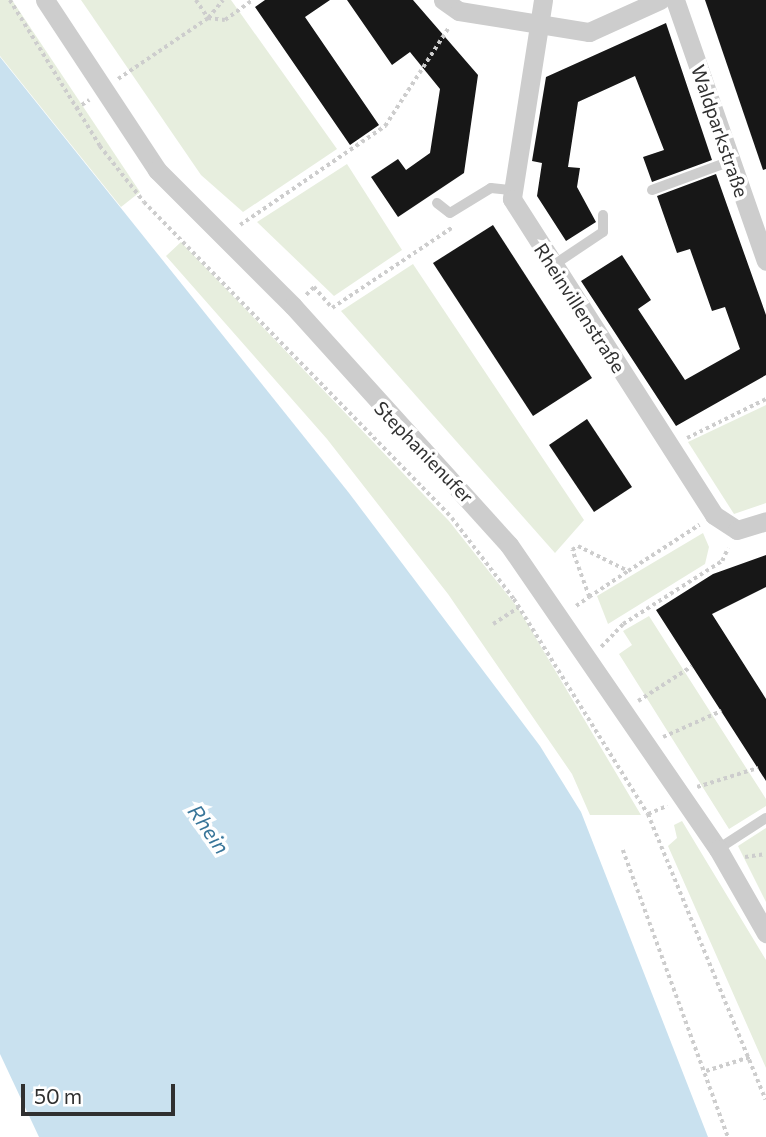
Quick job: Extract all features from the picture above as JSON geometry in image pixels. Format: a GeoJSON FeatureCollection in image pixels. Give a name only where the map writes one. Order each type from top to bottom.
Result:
{"type":"FeatureCollection","features":[{"type":"Feature","properties":{"kind":"street","name":"Stephanienufer"},"geometry":{"type":"LineString","coordinates":[[45,0],[100,92],[157,170],[293,306],[473,501],[559,616],[619,712],[718,849],[766,933]]}},
{"type":"Feature","properties":{"kind":"street"},"geometry":{"type":"LineString","coordinates":[[511,190],[543,0]]}},
{"type":"Feature","properties":{"kind":"street"},"geometry":{"type":"LineString","coordinates":[[451,6],[589,32],[660,0]]}},
{"type":"Feature","properties":{"kind":"street","name":"Waldparkstraße"},"geometry":{"type":"LineString","coordinates":[[675,0],[766,261]]}},
{"type":"Feature","properties":{"kind":"street","name":"Rheinvillenstraße"},"geometry":{"type":"LineString","coordinates":[[511,190],[552,266],[714,515],[737,530]]}},
{"type":"Feature","properties":{"kind":"street"},"geometry":{"type":"LineString","coordinates":[[737,530],[766,520]]}},
{"type":"Feature","properties":{"kind":"lane"},"geometry":{"type":"LineString","coordinates":[[652,190],[731,161]]}},
{"type":"Feature","properties":{"kind":"lane"},"geometry":{"type":"LineString","coordinates":[[437,203],[450,213],[491,188],[511,190]]}},
{"type":"Feature","properties":{"kind":"lane"},"geometry":{"type":"LineString","coordinates":[[552,266],[603,232],[603,215]]}},
{"type":"Feature","properties":{"kind":"lane"},"geometry":{"type":"LineString","coordinates":[[718,849],[766,818]]}},
{"type":"Feature","properties":{"kind":"path"},"geometry":{"type":"LineString","coordinates":[[10,0],[76,109],[144,202],[270,326],[452,518],[517,608],[648,814],[688,921],[751,1057],[766,1100]]}},
{"type":"Feature","properties":{"kind":"path"},"geometry":{"type":"LineString","coordinates":[[196,0],[208,18],[225,20],[253,0]]}},
{"type":"Feature","properties":{"kind":"path"},"geometry":{"type":"LineString","coordinates":[[76,109],[208,18],[223,0]]}},
{"type":"Feature","properties":{"kind":"path"},"geometry":{"type":"LineString","coordinates":[[222,236],[385,126],[451,6]]}},
{"type":"Feature","properties":{"kind":"path"},"geometry":{"type":"LineString","coordinates":[[270,326],[314,287],[332,308],[457,225]]}},
{"type":"Feature","properties":{"kind":"path"},"geometry":{"type":"LineString","coordinates":[[670,446],[766,399]]}},
{"type":"Feature","properties":{"kind":"path"},"geometry":{"type":"LineString","coordinates":[[559,616],[714,515]]}},
{"type":"Feature","properties":{"kind":"path"},"geometry":{"type":"LineString","coordinates":[[585,658],[623,624],[722,561],[737,530]]}},
{"type":"Feature","properties":{"kind":"path"},"geometry":{"type":"LineString","coordinates":[[589,597],[572,550],[578,546],[628,571]]}},
{"type":"Feature","properties":{"kind":"path"},"geometry":{"type":"LineString","coordinates":[[493,624],[517,608]]}},
{"type":"Feature","properties":{"kind":"path"},"geometry":{"type":"LineString","coordinates":[[619,712],[692,666]]}},
{"type":"Feature","properties":{"kind":"path"},"geometry":{"type":"LineString","coordinates":[[646,748],[679,726],[721,711]]}},
{"type":"Feature","properties":{"kind":"path"},"geometry":{"type":"LineString","coordinates":[[692,790],[758,768]]}},
{"type":"Feature","properties":{"kind":"path"},"geometry":{"type":"LineString","coordinates":[[648,814],[670,804]]}},
{"type":"Feature","properties":{"kind":"path"},"geometry":{"type":"LineString","coordinates":[[623,850],[728,1137]]}},
{"type":"Feature","properties":{"kind":"path"},"geometry":{"type":"LineString","coordinates":[[706,1071],[751,1057]]}},
{"type":"Feature","properties":{"kind":"green space"},"geometry":{"type":"Polygon","coordinates":[[[0,0],[12,0],[140,192],[121,207],[0,56],[0,0]]]}},
{"type":"Feature","properties":{"kind":"green space"},"geometry":{"type":"Polygon","coordinates":[[[81,0],[231,0],[337,149],[243,212],[201,175],[81,0]]]}},
{"type":"Feature","properties":{"kind":"green space"},"geometry":{"type":"Polygon","coordinates":[[[347,164],[402,250],[334,296],[257,222],[347,164]]]}},
{"type":"Feature","properties":{"kind":"green space"},"geometry":{"type":"Polygon","coordinates":[[[181,242],[449,521],[518,608],[641,815],[590,815],[572,774],[448,594],[327,439],[166,256],[181,242]]]}},
{"type":"Feature","properties":{"kind":"green space"},"geometry":{"type":"Polygon","coordinates":[[[413,264],[584,520],[555,553],[341,311],[413,264]]]}},
{"type":"Feature","properties":{"kind":"green space"},"geometry":{"type":"Polygon","coordinates":[[[766,405],[766,503],[734,514],[688,442],[766,405]]]}},
{"type":"Feature","properties":{"kind":"green space"},"geometry":{"type":"Polygon","coordinates":[[[703,533],[709,547],[705,564],[608,624],[597,596],[703,533]]]}},
{"type":"Feature","properties":{"kind":"green space"},"geometry":{"type":"Polygon","coordinates":[[[649,616],[766,799],[766,806],[729,829],[619,654],[632,645],[623,631],[649,616]]]}},
{"type":"Feature","properties":{"kind":"green space"},"geometry":{"type":"Polygon","coordinates":[[[682,821],[766,960],[766,1068],[668,846],[677,838],[674,825],[682,821]]]}},
{"type":"Feature","properties":{"kind":"green space"},"geometry":{"type":"Polygon","coordinates":[[[766,828],[766,902],[738,846],[766,828]]]}},
{"type":"Feature","properties":{"kind":"water","name":"Rhein"},"geometry":{"type":"Polygon","coordinates":[[[0,57],[349,493],[540,746],[581,812],[708,1137],[39,1137],[0,1054],[0,57]]]}},
{"type":"Feature","properties":{"kind":"building"},"geometry":{"type":"Polygon","coordinates":[[[265,0],[330,0],[305,17],[379,125],[350,145],[255,7],[265,0]]]}},
{"type":"Feature","properties":{"kind":"building"},"geometry":{"type":"Polygon","coordinates":[[[347,0],[413,0],[478,75],[464,173],[398,217],[371,177],[398,159],[406,170],[430,153],[440,89],[410,52],[392,65],[347,0]]]}},
{"type":"Feature","properties":{"kind":"building"},"geometry":{"type":"Polygon","coordinates":[[[705,0],[766,0],[766,169],[763,170],[705,0]]]}},
{"type":"Feature","properties":{"kind":"building"},"geometry":{"type":"Polygon","coordinates":[[[666,23],[712,160],[652,182],[643,157],[664,150],[635,76],[578,102],[568,167],[580,168],[577,187],[596,222],[566,241],[537,196],[542,163],[532,161],[546,77],[666,23]]]}},
{"type":"Feature","properties":{"kind":"building"},"geometry":{"type":"Polygon","coordinates":[[[716,174],[766,315],[766,375],[676,426],[581,281],[622,255],[651,300],[638,309],[685,380],[740,349],[725,307],[712,311],[690,249],[677,253],[657,196],[716,174]]]}},
{"type":"Feature","properties":{"kind":"building"},"geometry":{"type":"Polygon","coordinates":[[[493,225],[592,378],[533,416],[433,263],[493,225]]]}},
{"type":"Feature","properties":{"kind":"building"},"geometry":{"type":"Polygon","coordinates":[[[587,419],[632,487],[594,512],[549,445],[587,419]]]}},
{"type":"Feature","properties":{"kind":"building"},"geometry":{"type":"Polygon","coordinates":[[[766,555],[766,587],[712,614],[766,699],[766,781],[656,610],[713,574],[766,555]]]}}]}
